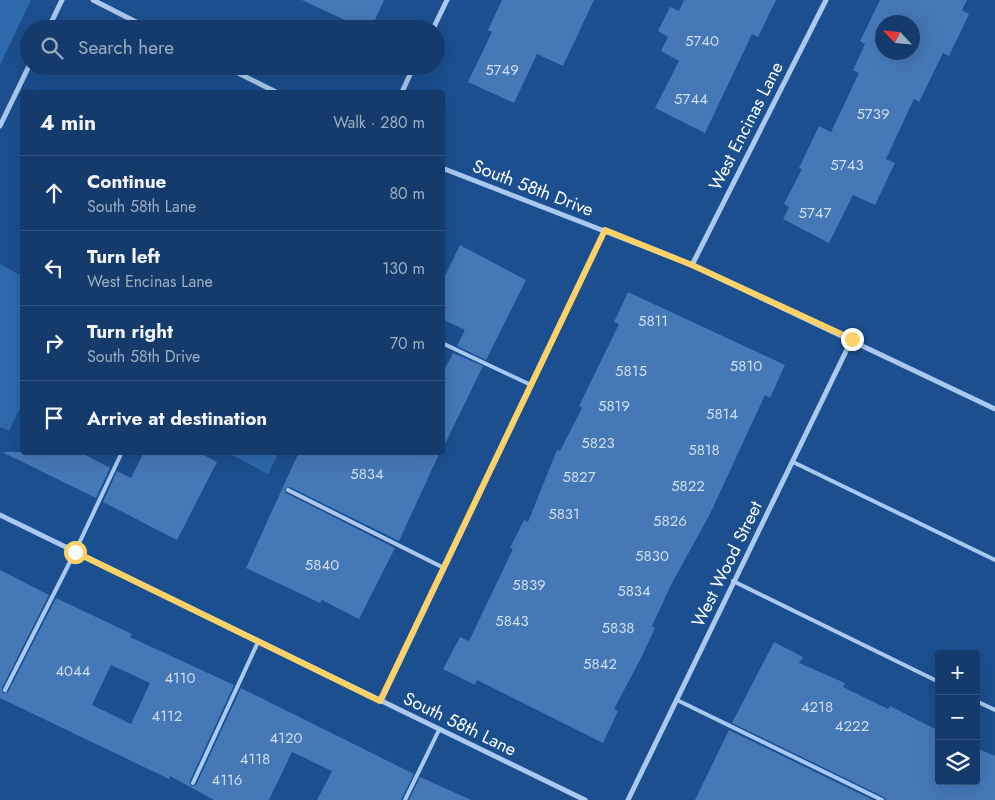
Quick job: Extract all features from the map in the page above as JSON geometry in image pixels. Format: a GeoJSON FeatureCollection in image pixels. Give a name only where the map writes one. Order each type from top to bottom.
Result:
{"type":"FeatureCollection","features":[{"type":"Feature","properties":{"kind":"street"},"geometry":{"type":"LineString","coordinates":[[52,20],[62,0]]}},
{"type":"Feature","properties":{"kind":"street"},"geometry":{"type":"LineString","coordinates":[[93,0],[132,20]]}},
{"type":"Feature","properties":{"kind":"street"},"geometry":{"type":"LineString","coordinates":[[437,20],[447,0]]}},
{"type":"Feature","properties":{"kind":"street","name":"West Encinas Lane"},"geometry":{"type":"LineString","coordinates":[[692,265],[826,0]]}},
{"type":"Feature","properties":{"kind":"street"},"geometry":{"type":"LineString","coordinates":[[0,126],[25,75]]}},
{"type":"Feature","properties":{"kind":"street"},"geometry":{"type":"LineString","coordinates":[[242,75],[272,90]]}},
{"type":"Feature","properties":{"kind":"street"},"geometry":{"type":"LineString","coordinates":[[403,90],[410,75]]}},
{"type":"Feature","properties":{"kind":"street","name":"South 58th Drive"},"geometry":{"type":"LineString","coordinates":[[445,169],[692,265],[852,339],[995,409]]}},
{"type":"Feature","properties":{"kind":"street"},"geometry":{"type":"LineString","coordinates":[[380,701],[605,230]]}},
{"type":"Feature","properties":{"kind":"street","name":"West Wood Street"},"geometry":{"type":"LineString","coordinates":[[628,800],[852,339]]}},
{"type":"Feature","properties":{"kind":"street","name":"South 58th Lane"},"geometry":{"type":"LineString","coordinates":[[0,515],[585,800]]}},
{"type":"Feature","properties":{"kind":"lane"},"geometry":{"type":"LineString","coordinates":[[445,344],[531,385]]}},
{"type":"Feature","properties":{"kind":"lane"},"geometry":{"type":"LineString","coordinates":[[5,690],[75,552],[121,455]]}},
{"type":"Feature","properties":{"kind":"lane"},"geometry":{"type":"LineString","coordinates":[[792,462],[995,560]]}},
{"type":"Feature","properties":{"kind":"lane"},"geometry":{"type":"LineString","coordinates":[[288,490],[444,568]]}},
{"type":"Feature","properties":{"kind":"lane"},"geometry":{"type":"LineString","coordinates":[[733,581],[935,680]]}},
{"type":"Feature","properties":{"kind":"lane"},"geometry":{"type":"LineString","coordinates":[[193,783],[258,642]]}},
{"type":"Feature","properties":{"kind":"lane"},"geometry":{"type":"LineString","coordinates":[[677,700],[882,800]]}},
{"type":"Feature","properties":{"kind":"lane"},"geometry":{"type":"LineString","coordinates":[[980,703],[995,710]]}},
{"type":"Feature","properties":{"kind":"lane"},"geometry":{"type":"LineString","coordinates":[[404,800],[439,730]]}},
{"type":"Feature","properties":{"kind":"shaded area"},"geometry":{"type":"Polygon","coordinates":[[[0,0],[31,0],[20,20],[0,65],[0,0]]]}},
{"type":"Feature","properties":{"kind":"shaded area"},"geometry":{"type":"Polygon","coordinates":[[[0,264],[20,275],[20,408],[9,431],[0,427],[0,264]]]}},
{"type":"Feature","properties":{"kind":"shaded area"},"geometry":{"type":"Polygon","coordinates":[[[232,455],[278,455],[268,474],[232,455]]]}},
{"type":"Feature","properties":{"kind":"building"},"geometry":{"type":"Polygon","coordinates":[[[302,0],[384,0],[375,20],[345,20],[302,0]]]}},
{"type":"Feature","properties":{"kind":"building"},"geometry":{"type":"Polygon","coordinates":[[[502,0],[594,0],[563,66],[537,54],[514,103],[468,82],[492,32],[488,30],[502,0]]]}},
{"type":"Feature","properties":{"kind":"building"},"geometry":{"type":"Polygon","coordinates":[[[684,0],[776,0],[758,37],[752,34],[705,133],[655,108],[679,61],[661,51],[668,37],[658,31],[670,7],[679,11],[684,0]]]}},
{"type":"Feature","properties":{"kind":"building"},"geometry":{"type":"Polygon","coordinates":[[[880,0],[967,0],[962,10],[969,14],[949,56],[943,53],[919,102],[914,99],[886,159],[895,163],[875,205],[853,195],[829,243],[783,219],[789,207],[784,204],[802,169],[799,168],[819,126],[831,132],[859,73],[853,70],[865,44],[860,41],[880,0]]]}},
{"type":"Feature","properties":{"kind":"building"},"geometry":{"type":"Polygon","coordinates":[[[460,245],[526,280],[486,360],[457,346],[465,330],[445,320],[445,276],[460,245]]]}},
{"type":"Feature","properties":{"kind":"building"},"geometry":{"type":"Polygon","coordinates":[[[628,292],[785,365],[770,398],[765,395],[710,514],[672,583],[652,626],[655,628],[614,709],[618,711],[603,743],[477,680],[475,685],[443,669],[460,637],[469,641],[513,549],[510,548],[524,520],[528,522],[557,450],[560,451],[582,408],[579,406],[619,324],[614,322],[628,292]]]}},
{"type":"Feature","properties":{"kind":"building"},"geometry":{"type":"Polygon","coordinates":[[[453,353],[483,366],[445,444],[445,368],[453,353]]]}},
{"type":"Feature","properties":{"kind":"building"},"geometry":{"type":"Polygon","coordinates":[[[2,452],[20,452],[20,455],[86,455],[110,468],[96,498],[2,452]]]}},
{"type":"Feature","properties":{"kind":"building"},"geometry":{"type":"Polygon","coordinates":[[[142,455],[204,455],[217,462],[177,540],[103,502],[117,471],[131,478],[142,455]]]}},
{"type":"Feature","properties":{"kind":"building"},"geometry":{"type":"Polygon","coordinates":[[[298,455],[439,455],[399,541],[290,487],[284,489],[286,493],[395,548],[359,619],[322,600],[320,603],[246,568],[298,455]]]}},
{"type":"Feature","properties":{"kind":"building"},"geometry":{"type":"Polygon","coordinates":[[[0,570],[49,595],[2,688],[3,693],[8,692],[56,598],[132,634],[130,637],[234,685],[190,781],[191,786],[196,785],[241,688],[414,774],[401,800],[317,800],[332,771],[292,752],[269,800],[214,800],[170,776],[169,779],[0,698],[0,570]],[[111,665],[92,705],[131,724],[150,683],[111,665]]]}},
{"type":"Feature","properties":{"kind":"building"},"geometry":{"type":"Polygon","coordinates":[[[774,642],[803,657],[799,663],[845,683],[843,687],[888,709],[890,706],[935,729],[935,785],[980,785],[980,750],[995,756],[995,800],[886,800],[884,797],[732,723],[774,642]]]}},
{"type":"Feature","properties":{"kind":"building"},"geometry":{"type":"Polygon","coordinates":[[[729,730],[873,800],[695,800],[729,730]]]}},
{"type":"Feature","properties":{"kind":"building"},"geometry":{"type":"Polygon","coordinates":[[[420,777],[471,800],[409,800],[420,777]]]}},
{"type":"Feature","properties":{"kind":"route"},"geometry":{"type":"LineString","coordinates":[[75,552],[380,701],[605,230],[692,265],[852,339]]}}]}
